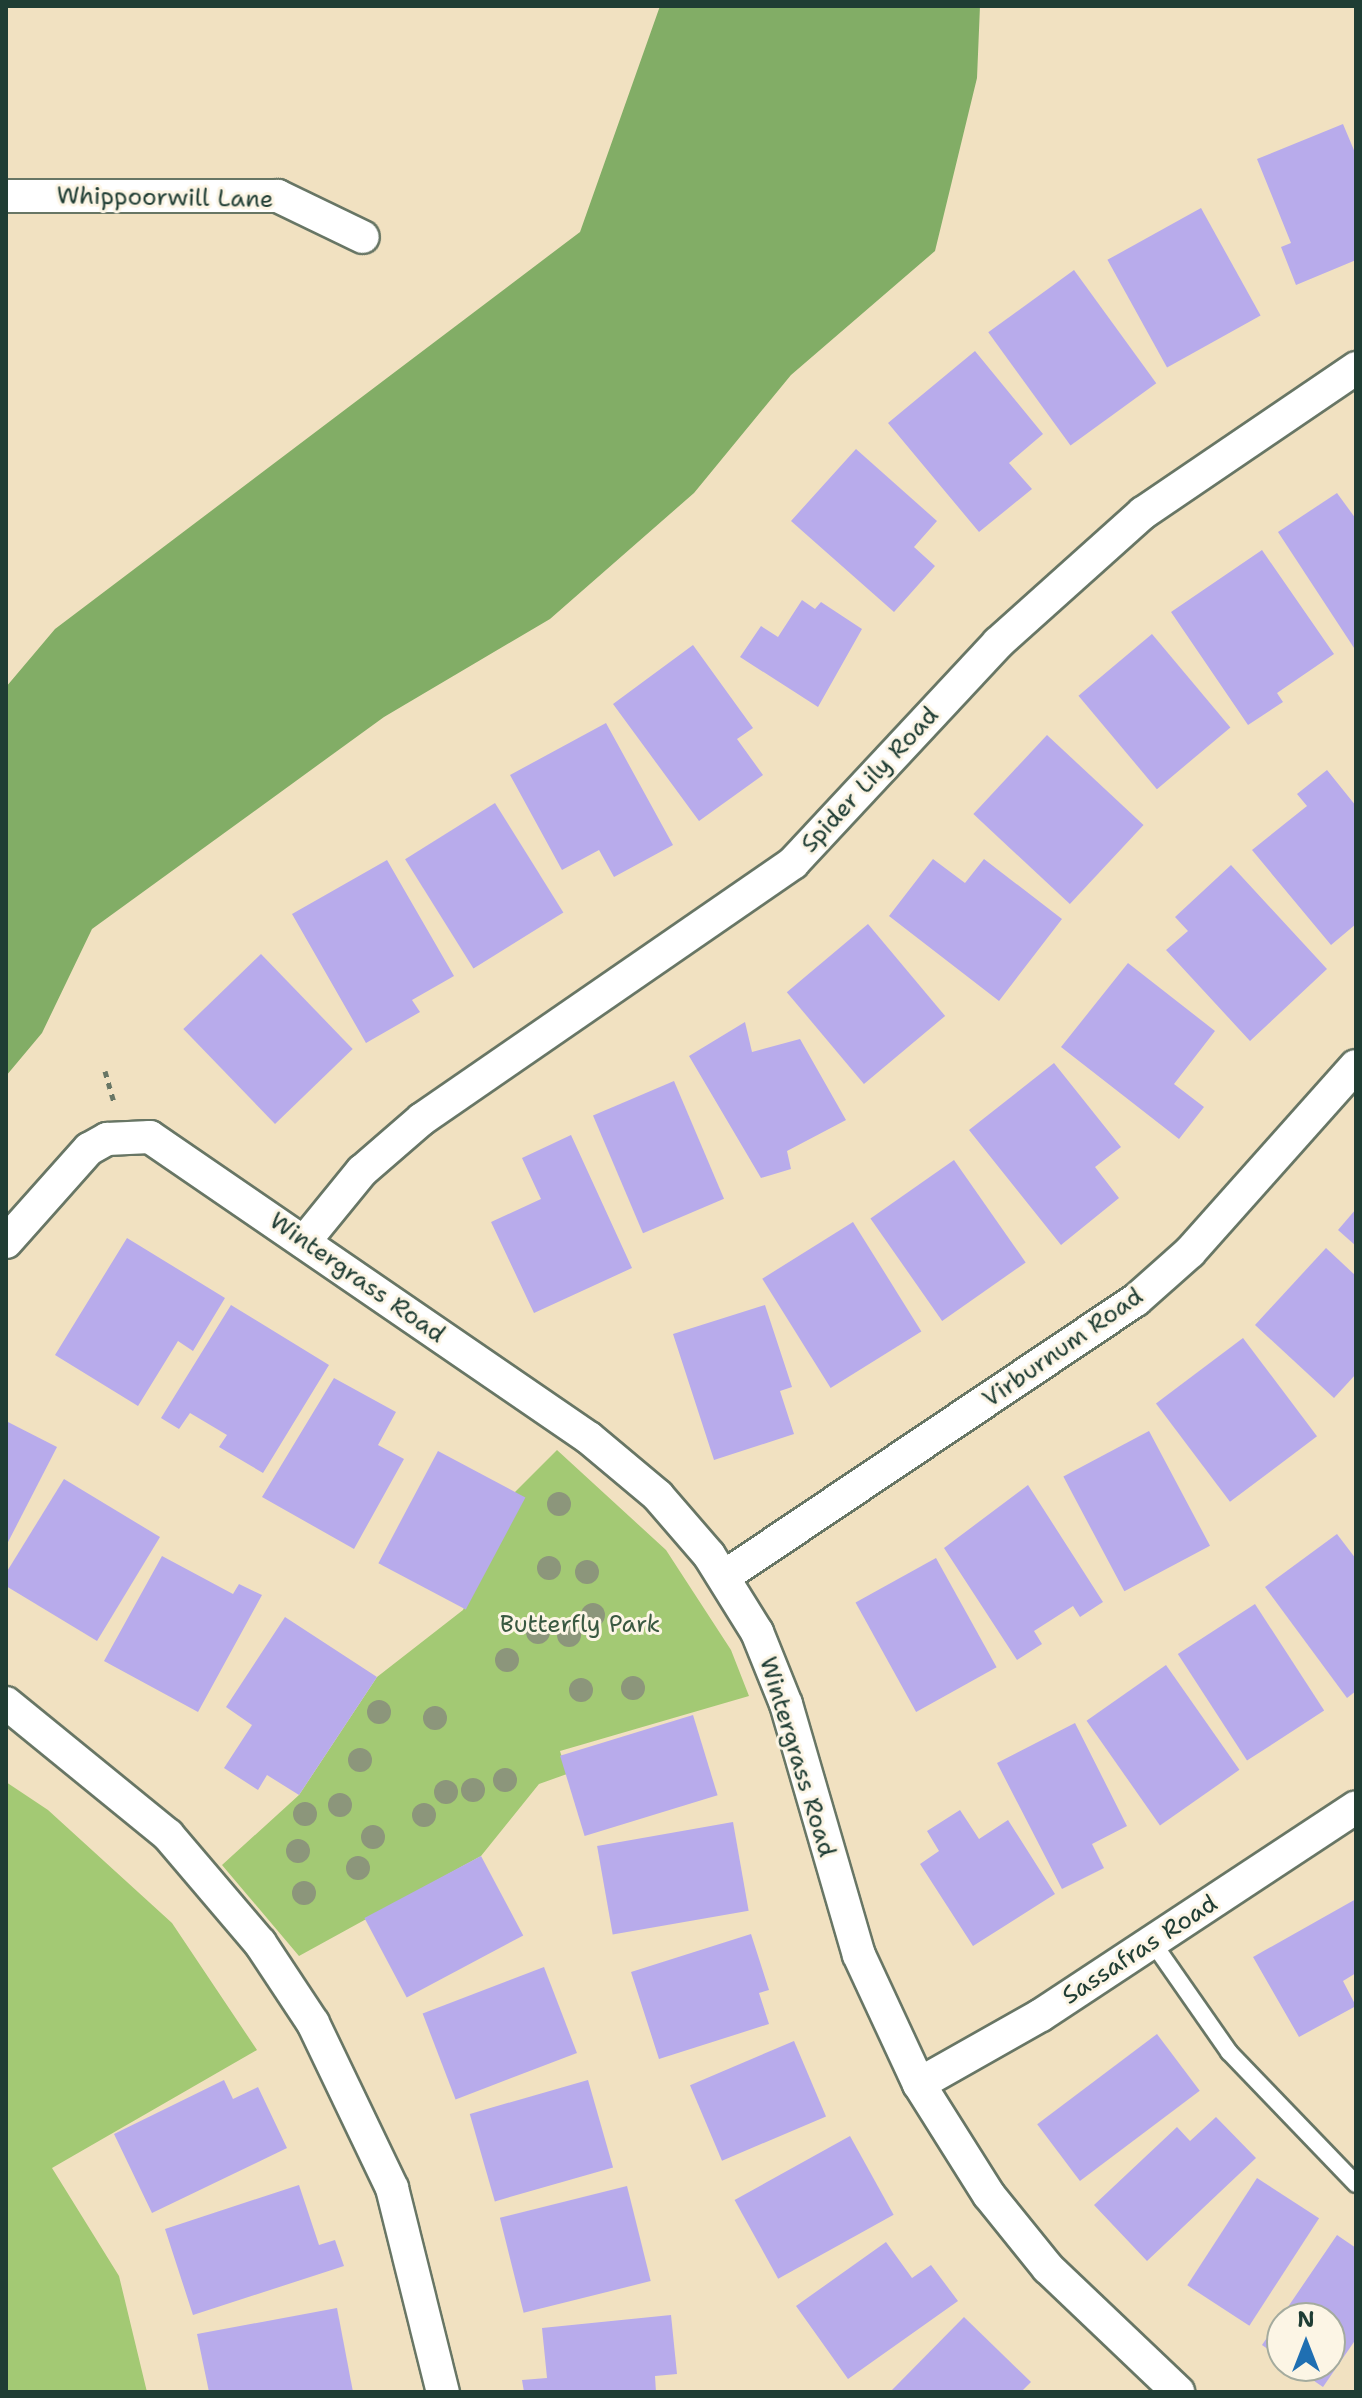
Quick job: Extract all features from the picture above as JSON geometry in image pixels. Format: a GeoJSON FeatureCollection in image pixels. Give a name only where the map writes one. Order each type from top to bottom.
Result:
{"type":"FeatureCollection","features":[{"type":"Feature","properties":{"kind":"street","name":"Whippoorwill Lane"},"geometry":{"type":"LineString","coordinates":[[6,196],[278,196],[363,237]]}},
{"type":"Feature","properties":{"kind":"street","name":"Spider Lily Road"},"geometry":{"type":"LineString","coordinates":[[304,1242],[362,1171],[422,1119],[793,863],[998,643],[1143,513],[1356,368]]}},
{"type":"Feature","properties":{"kind":"street","name":"Virburnum Road"},"geometry":{"type":"LineString","coordinates":[[725,1576],[1136,1300],[1190,1252],[1356,1066]]}},
{"type":"Feature","properties":{"kind":"street","name":"Wintergrass Road"},"geometry":{"type":"LineString","coordinates":[[6,1242],[89,1149],[125,1137],[150,1137],[630,1470],[725,1576],[778,1680],[847,1921],[919,2084],[989,2195],[1048,2268],[1178,2392]]}},
{"type":"Feature","properties":{"kind":"street"},"geometry":{"type":"LineString","coordinates":[[6,1703],[168,1835],[260,1943],[313,2023],[392,2188],[443,2392]]}},
{"type":"Feature","properties":{"kind":"street","name":"Sassafras Road"},"geometry":{"type":"LineString","coordinates":[[919,2084],[1153,1943],[1356,1807]]}},
{"type":"Feature","properties":{"kind":"lane"},"geometry":{"type":"LineString","coordinates":[[1153,1943],[1229,2052],[1356,2184]]}},
{"type":"Feature","properties":{"kind":"green space"},"geometry":{"type":"Polygon","coordinates":[[[660,6],[980,6],[977,78],[935,251],[791,375],[694,493],[550,619],[384,717],[92,929],[42,1033],[6,1076],[6,687],[55,629],[580,232],[660,6]]]}},
{"type":"Feature","properties":{"kind":"green space","name":"Butterfly Park"},"geometry":{"type":"Polygon","coordinates":[[[557,1450],[666,1550],[731,1650],[749,1696],[560,1751],[567,1774],[539,1784],[481,1856],[299,1956],[222,1865],[299,1795],[377,1677],[463,1610],[515,1492],[557,1450]]]}},
{"type":"Feature","properties":{"kind":"green space"},"geometry":{"type":"Polygon","coordinates":[[[6,1782],[48,1810],[172,1923],[257,2050],[52,2168],[119,2276],[147,2392],[6,2392],[6,1782]]]}},
{"type":"Feature","properties":{"kind":"building"},"geometry":{"type":"Polygon","coordinates":[[[1343,124],[1356,155],[1356,260],[1296,285],[1281,247],[1291,243],[1257,159],[1343,124]]]}},
{"type":"Feature","properties":{"kind":"building"},"geometry":{"type":"Polygon","coordinates":[[[1201,208],[1261,316],[1167,367],[1107,260],[1201,208]]]}},
{"type":"Feature","properties":{"kind":"building"},"geometry":{"type":"Polygon","coordinates":[[[1074,270],[1156,383],[1071,446],[988,332],[1074,270]]]}},
{"type":"Feature","properties":{"kind":"building"},"geometry":{"type":"Polygon","coordinates":[[[975,351],[1043,434],[1009,463],[1032,489],[979,532],[888,423],[975,351]]]}},
{"type":"Feature","properties":{"kind":"building"},"geometry":{"type":"Polygon","coordinates":[[[856,449],[937,521],[914,547],[935,566],[894,612],[791,521],[856,449]]]}},
{"type":"Feature","properties":{"kind":"building"},"geometry":{"type":"Polygon","coordinates":[[[1337,493],[1356,519],[1356,651],[1278,532],[1337,493]]]}},
{"type":"Feature","properties":{"kind":"building"},"geometry":{"type":"Polygon","coordinates":[[[1262,550],[1334,654],[1277,693],[1283,702],[1248,725],[1171,612],[1262,550]]]}},
{"type":"Feature","properties":{"kind":"building"},"geometry":{"type":"Polygon","coordinates":[[[802,600],[815,609],[821,602],[862,629],[818,707],[740,657],[761,626],[778,637],[802,600]]]}},
{"type":"Feature","properties":{"kind":"building"},"geometry":{"type":"Polygon","coordinates":[[[1152,634],[1230,727],[1157,789],[1078,696],[1152,634]]]}},
{"type":"Feature","properties":{"kind":"building"},"geometry":{"type":"Polygon","coordinates":[[[693,645],[753,728],[737,739],[763,775],[699,821],[613,704],[693,645]]]}},
{"type":"Feature","properties":{"kind":"building"},"geometry":{"type":"Polygon","coordinates":[[[606,723],[673,845],[614,877],[599,850],[562,870],[510,775],[606,723]]]}},
{"type":"Feature","properties":{"kind":"building"},"geometry":{"type":"Polygon","coordinates":[[[1047,735],[1144,825],[1070,904],[973,814],[1047,735]]]}},
{"type":"Feature","properties":{"kind":"building"},"geometry":{"type":"Polygon","coordinates":[[[1327,770],[1356,806],[1356,924],[1331,945],[1252,850],[1307,806],[1297,794],[1327,770]]]}},
{"type":"Feature","properties":{"kind":"building"},"geometry":{"type":"Polygon","coordinates":[[[495,803],[563,912],[473,969],[405,859],[495,803]]]}},
{"type":"Feature","properties":{"kind":"building"},"geometry":{"type":"Polygon","coordinates":[[[933,859],[965,883],[984,859],[1062,919],[999,1001],[889,916],[933,859]]]}},
{"type":"Feature","properties":{"kind":"building"},"geometry":{"type":"Polygon","coordinates":[[[387,860],[454,976],[412,1000],[420,1012],[366,1043],[292,914],[387,860]]]}},
{"type":"Feature","properties":{"kind":"building"},"geometry":{"type":"Polygon","coordinates":[[[1231,865],[1327,969],[1250,1041],[1166,950],[1188,931],[1175,917],[1231,865]]]}},
{"type":"Feature","properties":{"kind":"building"},"geometry":{"type":"Polygon","coordinates":[[[868,924],[945,1016],[864,1084],[787,992],[868,924]]]}},
{"type":"Feature","properties":{"kind":"building"},"geometry":{"type":"Polygon","coordinates":[[[261,954],[353,1049],[275,1124],[183,1029],[261,954]]]}},
{"type":"Feature","properties":{"kind":"building"},"geometry":{"type":"Polygon","coordinates":[[[1128,963],[1215,1031],[1174,1084],[1204,1107],[1179,1139],[1061,1047],[1128,963]]]}},
{"type":"Feature","properties":{"kind":"building"},"geometry":{"type":"Polygon","coordinates":[[[745,1022],[752,1052],[800,1039],[846,1120],[787,1151],[791,1169],[761,1178],[689,1056],[745,1022]]]}},
{"type":"Feature","properties":{"kind":"building"},"geometry":{"type":"Polygon","coordinates":[[[1054,1063],[1121,1147],[1095,1167],[1119,1198],[1061,1245],[969,1130],[1054,1063]]]}},
{"type":"Feature","properties":{"kind":"building"},"geometry":{"type":"Polygon","coordinates":[[[674,1081],[724,1199],[643,1233],[593,1115],[674,1081]]]}},
{"type":"Feature","properties":{"kind":"building"},"geometry":{"type":"Polygon","coordinates":[[[571,1135],[632,1268],[534,1313],[491,1222],[541,1199],[522,1158],[571,1135]]]}},
{"type":"Feature","properties":{"kind":"building"},"geometry":{"type":"Polygon","coordinates":[[[954,1160],[1026,1262],[942,1321],[870,1219],[954,1160]]]}},
{"type":"Feature","properties":{"kind":"building"},"geometry":{"type":"Polygon","coordinates":[[[1356,1209],[1356,1246],[1338,1230],[1356,1209]]]}},
{"type":"Feature","properties":{"kind":"building"},"geometry":{"type":"Polygon","coordinates":[[[853,1222],[921,1331],[831,1388],[762,1279],[853,1222]]]}},
{"type":"Feature","properties":{"kind":"building"},"geometry":{"type":"Polygon","coordinates":[[[127,1238],[225,1298],[193,1351],[178,1341],[138,1406],[55,1355],[127,1238]]]}},
{"type":"Feature","properties":{"kind":"building"},"geometry":{"type":"Polygon","coordinates":[[[1326,1248],[1356,1276],[1356,1374],[1334,1398],[1255,1325],[1326,1248]]]}},
{"type":"Feature","properties":{"kind":"building"},"geometry":{"type":"Polygon","coordinates":[[[231,1305],[329,1365],[263,1473],[219,1447],[227,1435],[190,1413],[179,1429],[161,1418],[231,1305]]]}},
{"type":"Feature","properties":{"kind":"building"},"geometry":{"type":"Polygon","coordinates":[[[765,1305],[792,1387],[780,1391],[794,1434],[714,1460],[673,1334],[765,1305]]]}},
{"type":"Feature","properties":{"kind":"building"},"geometry":{"type":"Polygon","coordinates":[[[1243,1338],[1317,1436],[1230,1502],[1156,1404],[1243,1338]]]}},
{"type":"Feature","properties":{"kind":"building"},"geometry":{"type":"Polygon","coordinates":[[[334,1378],[396,1412],[378,1445],[404,1459],[354,1549],[262,1497],[334,1378]]]}},
{"type":"Feature","properties":{"kind":"building"},"geometry":{"type":"Polygon","coordinates":[[[6,1421],[57,1447],[6,1546],[6,1421]]]}},
{"type":"Feature","properties":{"kind":"building"},"geometry":{"type":"Polygon","coordinates":[[[1149,1431],[1210,1546],[1124,1591],[1063,1477],[1149,1431]]]}},
{"type":"Feature","properties":{"kind":"building"},"geometry":{"type":"Polygon","coordinates":[[[438,1451],[525,1497],[466,1610],[378,1563],[438,1451]]]}},
{"type":"Feature","properties":{"kind":"building"},"geometry":{"type":"Polygon","coordinates":[[[64,1479],[160,1537],[97,1641],[6,1586],[6,1573],[64,1479]]]}},
{"type":"Feature","properties":{"kind":"building"},"geometry":{"type":"Polygon","coordinates":[[[1028,1485],[1103,1602],[1080,1617],[1073,1606],[1034,1631],[1042,1644],[1017,1660],[944,1548],[1028,1485]]]}},
{"type":"Feature","properties":{"kind":"building"},"geometry":{"type":"Polygon","coordinates":[[[1337,1534],[1356,1559],[1356,1691],[1347,1698],[1265,1587],[1337,1534]]]}},
{"type":"Feature","properties":{"kind":"building"},"geometry":{"type":"Polygon","coordinates":[[[162,1556],[233,1594],[239,1584],[262,1595],[198,1712],[104,1661],[162,1556]]]}},
{"type":"Feature","properties":{"kind":"building"},"geometry":{"type":"Polygon","coordinates":[[[936,1558],[997,1667],[916,1712],[856,1603],[936,1558]]]}},
{"type":"Feature","properties":{"kind":"building"},"geometry":{"type":"Polygon","coordinates":[[[1255,1604],[1324,1711],[1247,1761],[1178,1654],[1255,1604]]]}},
{"type":"Feature","properties":{"kind":"building"},"geometry":{"type":"Polygon","coordinates":[[[285,1617],[377,1677],[299,1795],[267,1775],[258,1790],[224,1768],[252,1725],[226,1707],[285,1617]]]}},
{"type":"Feature","properties":{"kind":"building"},"geometry":{"type":"Polygon","coordinates":[[[1166,1665],[1239,1770],[1160,1825],[1087,1721],[1166,1665]]]}},
{"type":"Feature","properties":{"kind":"building"},"geometry":{"type":"Polygon","coordinates":[[[693,1715],[718,1795],[585,1836],[560,1756],[693,1715]]]}},
{"type":"Feature","properties":{"kind":"building"},"geometry":{"type":"Polygon","coordinates":[[[1075,1723],[1127,1826],[1092,1844],[1104,1868],[1062,1889],[997,1763],[1075,1723]]]}},
{"type":"Feature","properties":{"kind":"building"},"geometry":{"type":"Polygon","coordinates":[[[960,1810],[979,1839],[1008,1820],[1055,1894],[973,1946],[920,1864],[939,1851],[927,1831],[960,1810]]]}},
{"type":"Feature","properties":{"kind":"building"},"geometry":{"type":"Polygon","coordinates":[[[733,1822],[749,1911],[613,1935],[597,1846],[733,1822]]]}},
{"type":"Feature","properties":{"kind":"building"},"geometry":{"type":"Polygon","coordinates":[[[481,1856],[523,1935],[407,1997],[364,1918],[481,1856]]]}},
{"type":"Feature","properties":{"kind":"building"},"geometry":{"type":"Polygon","coordinates":[[[1356,1899],[1356,1973],[1343,1981],[1356,2006],[1299,2037],[1253,1957],[1356,1899]]]}},
{"type":"Feature","properties":{"kind":"building"},"geometry":{"type":"Polygon","coordinates":[[[751,1934],[769,1990],[759,1993],[769,2024],[659,2059],[631,1972],[751,1934]]]}},
{"type":"Feature","properties":{"kind":"building"},"geometry":{"type":"Polygon","coordinates":[[[544,1967],[577,2053],[456,2099],[423,2014],[544,1967]]]}},
{"type":"Feature","properties":{"kind":"building"},"geometry":{"type":"Polygon","coordinates":[[[1157,2034],[1200,2091],[1080,2181],[1037,2124],[1157,2034]]]}},
{"type":"Feature","properties":{"kind":"building"},"geometry":{"type":"Polygon","coordinates":[[[794,2041],[826,2116],[722,2161],[690,2085],[794,2041]]]}},
{"type":"Feature","properties":{"kind":"building"},"geometry":{"type":"Polygon","coordinates":[[[224,2080],[233,2099],[258,2087],[287,2148],[152,2213],[114,2134],[224,2080]]]}},
{"type":"Feature","properties":{"kind":"building"},"geometry":{"type":"Polygon","coordinates":[[[588,2080],[613,2167],[495,2201],[470,2114],[588,2080]]]}},
{"type":"Feature","properties":{"kind":"building"},"geometry":{"type":"Polygon","coordinates":[[[1216,2117],[1256,2158],[1147,2261],[1094,2205],[1177,2127],[1190,2141],[1216,2117]]]}},
{"type":"Feature","properties":{"kind":"building"},"geometry":{"type":"Polygon","coordinates":[[[850,2136],[894,2215],[778,2279],[735,2200],[850,2136]]]}},
{"type":"Feature","properties":{"kind":"building"},"geometry":{"type":"Polygon","coordinates":[[[1257,2178],[1319,2218],[1249,2326],[1187,2285],[1257,2178]]]}},
{"type":"Feature","properties":{"kind":"building"},"geometry":{"type":"Polygon","coordinates":[[[299,2185],[319,2245],[335,2240],[344,2266],[193,2315],[165,2229],[299,2185]]]}},
{"type":"Feature","properties":{"kind":"building"},"geometry":{"type":"Polygon","coordinates":[[[627,2186],[651,2281],[524,2313],[500,2218],[627,2186]]]}},
{"type":"Feature","properties":{"kind":"building"},"geometry":{"type":"Polygon","coordinates":[[[1337,2235],[1356,2248],[1356,2339],[1346,2354],[1346,2302],[1291,2302],[1337,2235]]]}},
{"type":"Feature","properties":{"kind":"building"},"geometry":{"type":"Polygon","coordinates":[[[886,2242],[912,2278],[931,2265],[958,2301],[848,2379],[796,2306],[886,2242]]]}},
{"type":"Feature","properties":{"kind":"building"},"geometry":{"type":"Polygon","coordinates":[[[337,2308],[353,2392],[209,2392],[197,2334],[337,2308]]]}},
{"type":"Feature","properties":{"kind":"building"},"geometry":{"type":"Polygon","coordinates":[[[671,2315],[677,2374],[655,2376],[656,2392],[524,2392],[522,2380],[547,2378],[542,2328],[671,2315]]]}},
{"type":"Feature","properties":{"kind":"building"},"geometry":{"type":"Polygon","coordinates":[[[964,2317],[1031,2382],[1021,2392],[890,2392],[964,2317]]]}}]}
